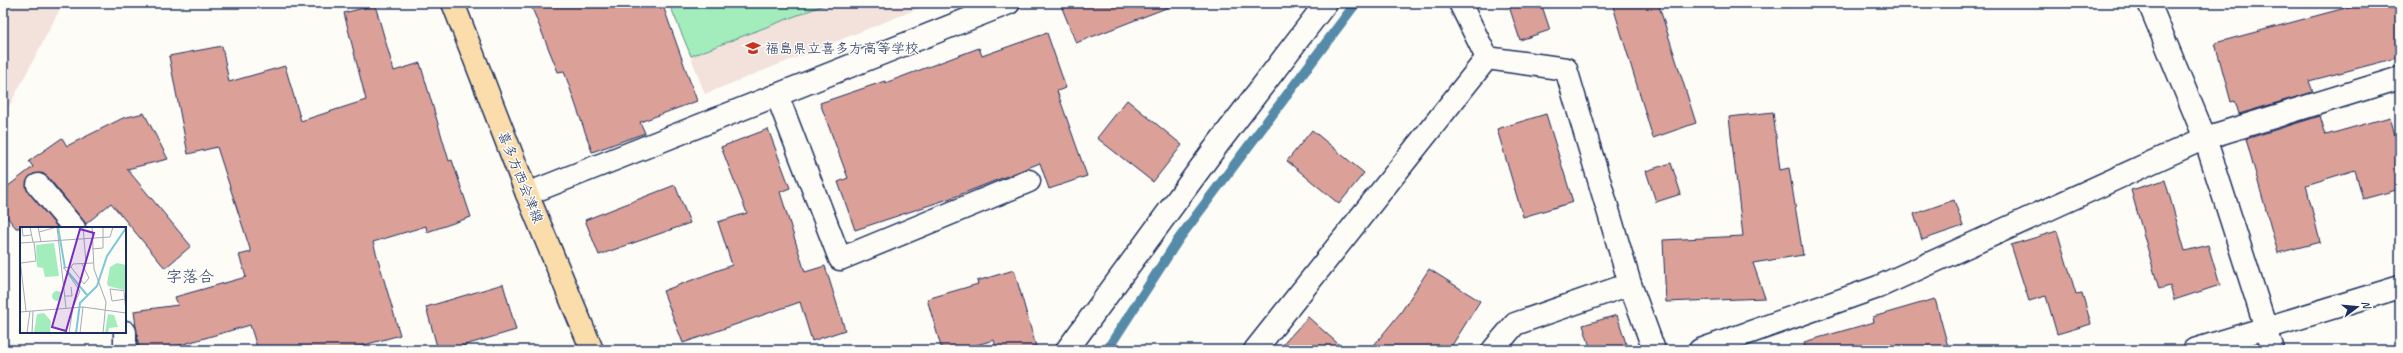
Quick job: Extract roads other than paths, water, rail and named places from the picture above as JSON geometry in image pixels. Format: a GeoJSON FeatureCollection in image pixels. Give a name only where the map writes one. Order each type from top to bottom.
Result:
{"type":"FeatureCollection","features":[{"type":"Feature","properties":{"kind":"main road","name":"喜多方西会津線"},"geometry":{"type":"LineString","coordinates":[[453,3],[527,194],[592,350]]}},
{"type":"Feature","properties":{"kind":"street"},"geometry":{"type":"LineString","coordinates":[[527,194],[1009,3]]}},
{"type":"Feature","properties":{"kind":"street"},"geometry":{"type":"LineString","coordinates":[[1067,350],[1218,144],[1326,3]]}},
{"type":"Feature","properties":{"kind":"street"},"geometry":{"type":"LineString","coordinates":[[1460,3],[1487,58]]}},
{"type":"Feature","properties":{"kind":"street"},"geometry":{"type":"LineString","coordinates":[[2149,3],[2205,138],[2272,350]]}},
{"type":"Feature","properties":{"kind":"street"},"geometry":{"type":"LineString","coordinates":[[1487,58],[1566,69],[1630,284],[1654,350]]}},
{"type":"Feature","properties":{"kind":"street"},"geometry":{"type":"LineString","coordinates":[[1255,350],[1487,58]]}},
{"type":"Feature","properties":{"kind":"street"},"geometry":{"type":"LineString","coordinates":[[1700,350],[1878,287],[2205,138],[2400,78]]}},
{"type":"Feature","properties":{"kind":"street"},"geometry":{"type":"LineString","coordinates":[[777,95],[840,259],[1029,181]]}},
{"type":"Feature","properties":{"kind":"street"},"geometry":{"type":"LineString","coordinates":[[38,185],[73,227]]}},
{"type":"Feature","properties":{"kind":"street"},"geometry":{"type":"LineString","coordinates":[[1493,350],[1516,324],[1630,284]]}},
{"type":"Feature","properties":{"kind":"street"},"geometry":{"type":"LineString","coordinates":[[2194,350],[2400,287]]}},
{"type":"Feature","properties":{"kind":"street"},"geometry":{"type":"LineString","coordinates":[[125,333],[125,350]]}},
{"type":"Feature","properties":{"kind":"waterway"},"geometry":{"type":"LineString","coordinates":[[1107,350],[1178,240],[1356,3]]}},
{"type":"Feature","properties":{"kind":"place","name":"福島県立喜多方高等学校"},"geometry":{"type":"Point","coordinates":[753,48]}},
{"type":"Feature","properties":{"kind":"district","name":"字落合"},"geometry":{"type":"Point","coordinates":[190,276]}}]}
